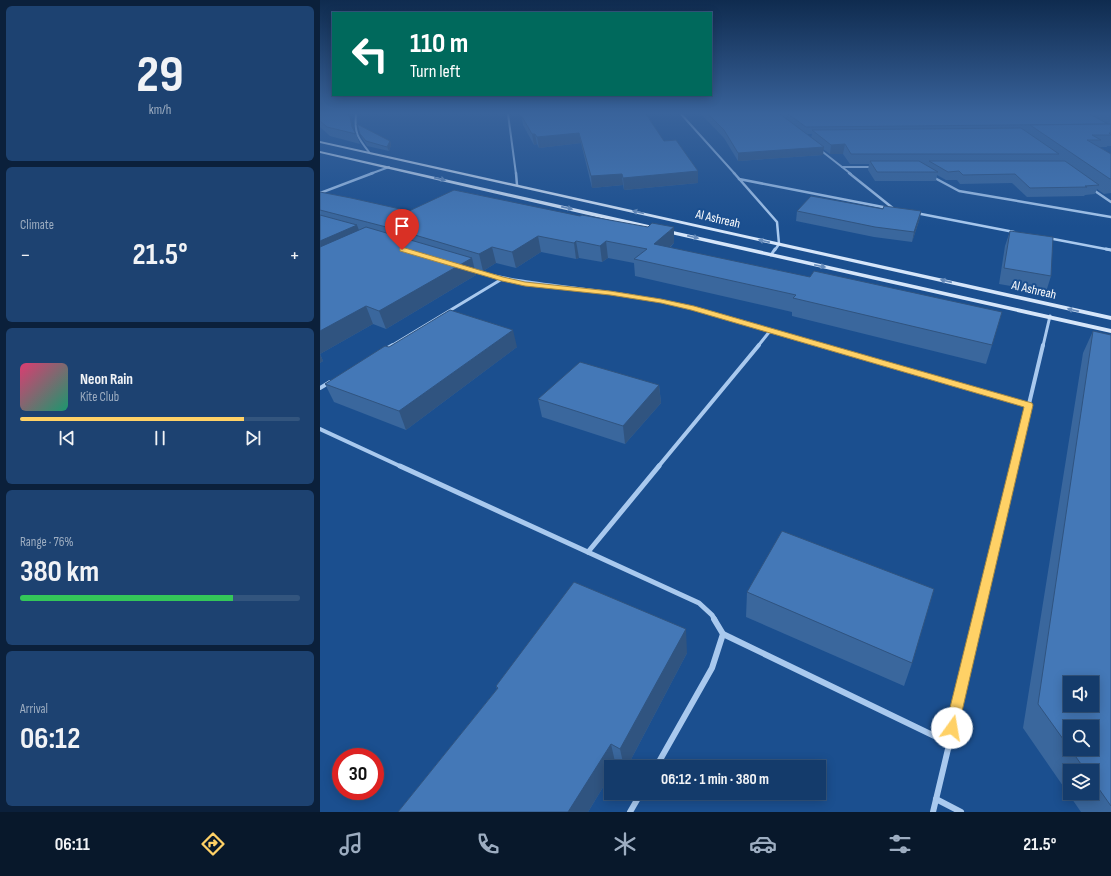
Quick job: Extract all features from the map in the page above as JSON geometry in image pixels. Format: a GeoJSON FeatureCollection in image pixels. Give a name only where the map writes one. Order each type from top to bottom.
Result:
{"type":"FeatureCollection","features":[{"type":"Feature","properties":{"kind":"street"},"geometry":{"type":"LineString","coordinates":[[320,152],[1111,331]]}},
{"type":"Feature","properties":{"kind":"street","name":"Al Ashreah"},"geometry":{"type":"LineString","coordinates":[[369,152],[1111,318]]}},
{"type":"Feature","properties":{"kind":"street"},"geometry":{"type":"LineString","coordinates":[[513,152],[517,185]]}},
{"type":"Feature","properties":{"kind":"street"},"geometry":{"type":"LineString","coordinates":[[715,152],[777,222],[778,244],[771,255]]}},
{"type":"Feature","properties":{"kind":"street"},"geometry":{"type":"LineString","coordinates":[[823,152],[894,209]]}},
{"type":"Feature","properties":{"kind":"street"},"geometry":{"type":"LineString","coordinates":[[320,193],[389,167]]}},
{"type":"Feature","properties":{"kind":"street"},"geometry":{"type":"LineString","coordinates":[[842,167],[880,167]]}},
{"type":"Feature","properties":{"kind":"street"},"geometry":{"type":"LineString","coordinates":[[929,174],[959,191],[1111,217]]}},
{"type":"Feature","properties":{"kind":"street"},"geometry":{"type":"LineString","coordinates":[[739,179],[901,210]]}},
{"type":"Feature","properties":{"kind":"street"},"geometry":{"type":"LineString","coordinates":[[1086,184],[1111,202]]}},
{"type":"Feature","properties":{"kind":"street"},"geometry":{"type":"LineString","coordinates":[[909,212],[1018,232]]}},
{"type":"Feature","properties":{"kind":"street"},"geometry":{"type":"LineString","coordinates":[[1041,237],[1111,250]]}},
{"type":"Feature","properties":{"kind":"street"},"geometry":{"type":"LineString","coordinates":[[463,268],[525,284],[610,293],[661,301],[1029,405]]}},
{"type":"Feature","properties":{"kind":"street"},"geometry":{"type":"LineString","coordinates":[[381,352],[502,279]]}},
{"type":"Feature","properties":{"kind":"street"},"geometry":{"type":"LineString","coordinates":[[933,812],[1050,316]]}},
{"type":"Feature","properties":{"kind":"street"},"geometry":{"type":"LineString","coordinates":[[588,552],[770,331]]}},
{"type":"Feature","properties":{"kind":"street"},"geometry":{"type":"LineString","coordinates":[[320,388],[334,380]]}},
{"type":"Feature","properties":{"kind":"street"},"geometry":{"type":"LineString","coordinates":[[320,429],[699,604],[712,615],[723,634],[949,743]]}},
{"type":"Feature","properties":{"kind":"street"},"geometry":{"type":"LineString","coordinates":[[660,760],[712,668],[723,634]]}},
{"type":"Feature","properties":{"kind":"street"},"geometry":{"type":"LineString","coordinates":[[936,799],[961,812]]}},
{"type":"Feature","properties":{"kind":"street"},"geometry":{"type":"LineString","coordinates":[[630,812],[637,800]]}},
{"type":"Feature","properties":{"kind":"building"},"geometry":{"type":"Polygon","coordinates":[[[584,152],[684,152],[698,171],[623,178],[622,174],[591,176],[584,152]]]}},
{"type":"Feature","properties":{"kind":"building"},"geometry":{"type":"Polygon","coordinates":[[[850,152],[1056,152],[1059,154],[851,154],[850,152]]]}},
{"type":"Feature","properties":{"kind":"building"},"geometry":{"type":"Polygon","coordinates":[[[1070,152],[1107,152],[1111,154],[1110,179],[1070,152]]]}},
{"type":"Feature","properties":{"kind":"building"},"geometry":{"type":"Polygon","coordinates":[[[870,161],[919,161],[938,172],[877,172],[870,161]]]}},
{"type":"Feature","properties":{"kind":"building"},"geometry":{"type":"Polygon","coordinates":[[[929,161],[1065,161],[1099,185],[1085,186],[1087,187],[1030,188],[1015,174],[963,175],[959,171],[948,172],[929,161]]]}},
{"type":"Feature","properties":{"kind":"building"},"geometry":{"type":"Polygon","coordinates":[[[454,190],[580,216],[582,215],[648,227],[652,223],[674,227],[654,244],[810,277],[814,271],[1002,312],[992,345],[793,298],[796,295],[634,259],[647,249],[606,241],[600,246],[538,236],[512,252],[492,247],[479,254],[398,230],[320,210],[320,192],[409,211],[454,190]]]}},
{"type":"Feature","properties":{"kind":"building"},"geometry":{"type":"Polygon","coordinates":[[[811,196],[883,209],[884,206],[921,211],[914,232],[875,227],[797,211],[811,196]]]}},
{"type":"Feature","properties":{"kind":"building"},"geometry":{"type":"Polygon","coordinates":[[[320,215],[357,225],[320,241],[320,215]]]}},
{"type":"Feature","properties":{"kind":"building"},"geometry":{"type":"Polygon","coordinates":[[[366,227],[472,258],[379,311],[366,306],[320,331],[320,247],[366,227]]]}},
{"type":"Feature","properties":{"kind":"building"},"geometry":{"type":"Polygon","coordinates":[[[1010,231],[1053,237],[1051,276],[1004,268],[1010,231]]]}},
{"type":"Feature","properties":{"kind":"building"},"geometry":{"type":"Polygon","coordinates":[[[450,310],[513,330],[399,411],[325,384],[385,346],[389,347],[450,310]]]}},
{"type":"Feature","properties":{"kind":"building"},"geometry":{"type":"Polygon","coordinates":[[[1093,331],[1111,335],[1111,806],[1099,789],[1099,764],[1081,764],[1075,756],[1099,756],[1099,720],[1063,720],[1063,739],[1038,704],[1093,331]]]}},
{"type":"Feature","properties":{"kind":"building"},"geometry":{"type":"Polygon","coordinates":[[[580,362],[659,385],[623,426],[538,399],[580,362]]]}},
{"type":"Feature","properties":{"kind":"building"},"geometry":{"type":"Polygon","coordinates":[[[782,531],[934,589],[912,663],[747,592],[782,531]]]}},
{"type":"Feature","properties":{"kind":"building"},"geometry":{"type":"Polygon","coordinates":[[[574,582],[686,629],[620,749],[611,744],[568,812],[398,812],[498,688],[496,686],[574,582]]]}},
{"type":"Feature","properties":{"kind":"route"},"geometry":{"type":"LineString","coordinates":[[402,250],[493,277],[525,284],[610,293],[661,301],[694,309],[1029,405],[952,728]]}}]}
